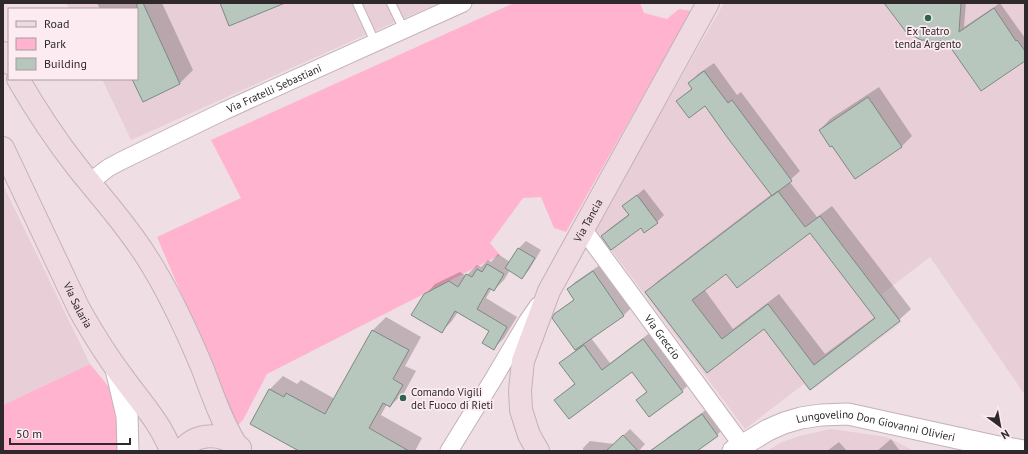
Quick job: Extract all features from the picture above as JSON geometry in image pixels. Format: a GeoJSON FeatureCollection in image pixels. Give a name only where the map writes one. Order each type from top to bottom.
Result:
{"type":"FeatureCollection","features":[{"type":"Feature","properties":{"kind":"main road","name":"Via Tancia"},"geometry":{"type":"LineString","coordinates":[[538,451],[529,434],[521,410],[520,390],[523,360],[549,292],[708,3]]}},
{"type":"Feature","properties":{"kind":"main road"},"geometry":{"type":"LineString","coordinates":[[19,80],[54,137],[133,236],[158,276],[190,339],[224,424],[239,448]]}},
{"type":"Feature","properties":{"kind":"main road","name":"Via Salaria"},"geometry":{"type":"LineString","coordinates":[[3,148],[90,330],[150,412],[171,451]]}},
{"type":"Feature","properties":{"kind":"main road"},"geometry":{"type":"LineString","coordinates":[[182,451],[193,441],[204,436],[226,438],[239,448]]}},
{"type":"Feature","properties":{"kind":"street","name":"Via Fratelli Sebastiani"},"geometry":{"type":"LineString","coordinates":[[90,182],[108,168],[121,161],[224,110],[463,3]]}},
{"type":"Feature","properties":{"kind":"street","name":"Via Greccio"},"geometry":{"type":"LineString","coordinates":[[583,229],[738,448]]}},
{"type":"Feature","properties":{"kind":"street"},"geometry":{"type":"LineString","coordinates":[[449,451],[527,322],[549,292]]}},
{"type":"Feature","properties":{"kind":"street"},"geometry":{"type":"LineString","coordinates":[[115,366],[127,416],[128,451]]}},
{"type":"Feature","properties":{"kind":"street","name":"Lungovelino Don Giovanni Olivieri"},"geometry":{"type":"LineString","coordinates":[[738,448],[768,430],[784,423],[801,418],[821,415],[848,414],[994,446],[1025,451]]}},
{"type":"Feature","properties":{"kind":"lane"},"geometry":{"type":"LineString","coordinates":[[357,3],[376,42]]}},
{"type":"Feature","properties":{"kind":"lane"},"geometry":{"type":"LineString","coordinates":[[391,3],[404,30]]}},
{"type":"Feature","properties":{"kind":"shaded area"},"geometry":{"type":"Polygon","coordinates":[[[66,3],[440,3],[131,140],[102,80],[138,80],[138,8],[68,8],[66,3]]]}},
{"type":"Feature","properties":{"kind":"shaded area"},"geometry":{"type":"Polygon","coordinates":[[[724,3],[1025,4],[1025,395],[930,257],[882,294],[902,322],[810,391],[804,384],[745,429],[601,236],[593,230],[724,3]]]}},
{"type":"Feature","properties":{"kind":"shaded area"},"geometry":{"type":"Polygon","coordinates":[[[3,185],[90,364],[3,405],[3,185]]]}},
{"type":"Feature","properties":{"kind":"shaded area"},"geometry":{"type":"Polygon","coordinates":[[[831,429],[887,437],[914,451],[767,451],[780,443],[799,436],[831,429]]]}},
{"type":"Feature","properties":{"kind":"green space"},"geometry":{"type":"Polygon","coordinates":[[[514,3],[640,3],[644,13],[667,19],[679,9],[691,11],[566,232],[554,228],[541,197],[523,198],[490,243],[500,255],[267,374],[243,420],[236,427],[231,410],[157,237],[241,198],[211,140],[514,3]]]}},
{"type":"Feature","properties":{"kind":"green space"},"geometry":{"type":"Polygon","coordinates":[[[90,364],[113,392],[118,451],[3,451],[3,405],[90,364]]]}},
{"type":"Feature","properties":{"kind":"building"},"geometry":{"type":"Polygon","coordinates":[[[137,3],[143,3],[180,84],[143,102],[132,80],[138,80],[137,3]]]}},
{"type":"Feature","properties":{"kind":"building"},"geometry":{"type":"Polygon","coordinates":[[[220,3],[285,3],[229,26],[220,3]]]}},
{"type":"Feature","properties":{"kind":"building"},"geometry":{"type":"Polygon","coordinates":[[[884,3],[961,3],[959,32],[994,8],[1016,41],[1017,40],[1025,51],[1025,61],[981,91],[946,41],[921,40],[906,32],[884,3]]]}},
{"type":"Feature","properties":{"kind":"building"},"geometry":{"type":"Polygon","coordinates":[[[704,71],[728,103],[732,100],[792,181],[772,196],[705,106],[689,118],[676,101],[692,89],[688,83],[704,71]]]}},
{"type":"Feature","properties":{"kind":"building"},"geometry":{"type":"Polygon","coordinates":[[[868,97],[902,147],[855,179],[832,146],[830,147],[819,130],[868,97]]]}},
{"type":"Feature","properties":{"kind":"building"},"geometry":{"type":"Polygon","coordinates":[[[778,191],[805,227],[820,216],[900,321],[810,390],[764,329],[707,373],[645,292],[778,191]],[[810,233],[737,288],[726,274],[692,300],[722,339],[768,304],[814,365],[875,318],[810,233]]]}},
{"type":"Feature","properties":{"kind":"building"},"geometry":{"type":"Polygon","coordinates":[[[637,195],[658,223],[644,233],[641,228],[611,250],[601,236],[629,215],[622,206],[637,195]]]}},
{"type":"Feature","properties":{"kind":"building"},"geometry":{"type":"Polygon","coordinates":[[[518,248],[535,258],[522,279],[505,268],[518,248]]]}},
{"type":"Feature","properties":{"kind":"building"},"geometry":{"type":"Polygon","coordinates":[[[487,264],[504,274],[494,291],[489,288],[477,309],[507,327],[494,350],[482,343],[489,331],[455,311],[442,333],[411,315],[424,294],[449,281],[458,287],[466,274],[472,277],[477,269],[482,272],[487,264]]]}},
{"type":"Feature","properties":{"kind":"building"},"geometry":{"type":"Polygon","coordinates":[[[593,271],[624,316],[575,350],[552,318],[554,314],[574,300],[567,289],[593,271]]]}},
{"type":"Feature","properties":{"kind":"building"},"geometry":{"type":"Polygon","coordinates":[[[372,330],[409,350],[393,379],[403,385],[390,407],[383,403],[369,428],[409,451],[299,451],[250,424],[269,389],[284,397],[286,393],[325,414],[372,330]]]}},
{"type":"Feature","properties":{"kind":"building"},"geometry":{"type":"Polygon","coordinates":[[[643,339],[683,392],[649,417],[636,400],[647,392],[632,372],[569,419],[554,400],[575,384],[559,363],[584,345],[602,370],[643,339]]]}},
{"type":"Feature","properties":{"kind":"building"},"geometry":{"type":"Polygon","coordinates":[[[702,414],[718,436],[697,451],[650,451],[702,414]]]}},
{"type":"Feature","properties":{"kind":"building"},"geometry":{"type":"Polygon","coordinates":[[[623,435],[638,451],[606,451],[623,435]]]}},
{"type":"Feature","properties":{"kind":"place","name":"Ex Teatro tenda Argento"},"geometry":{"type":"Point","coordinates":[928,18]}},
{"type":"Feature","properties":{"kind":"place","name":"Comando Vigili del Fuoco di Rieti"},"geometry":{"type":"Point","coordinates":[403,398]}}]}
